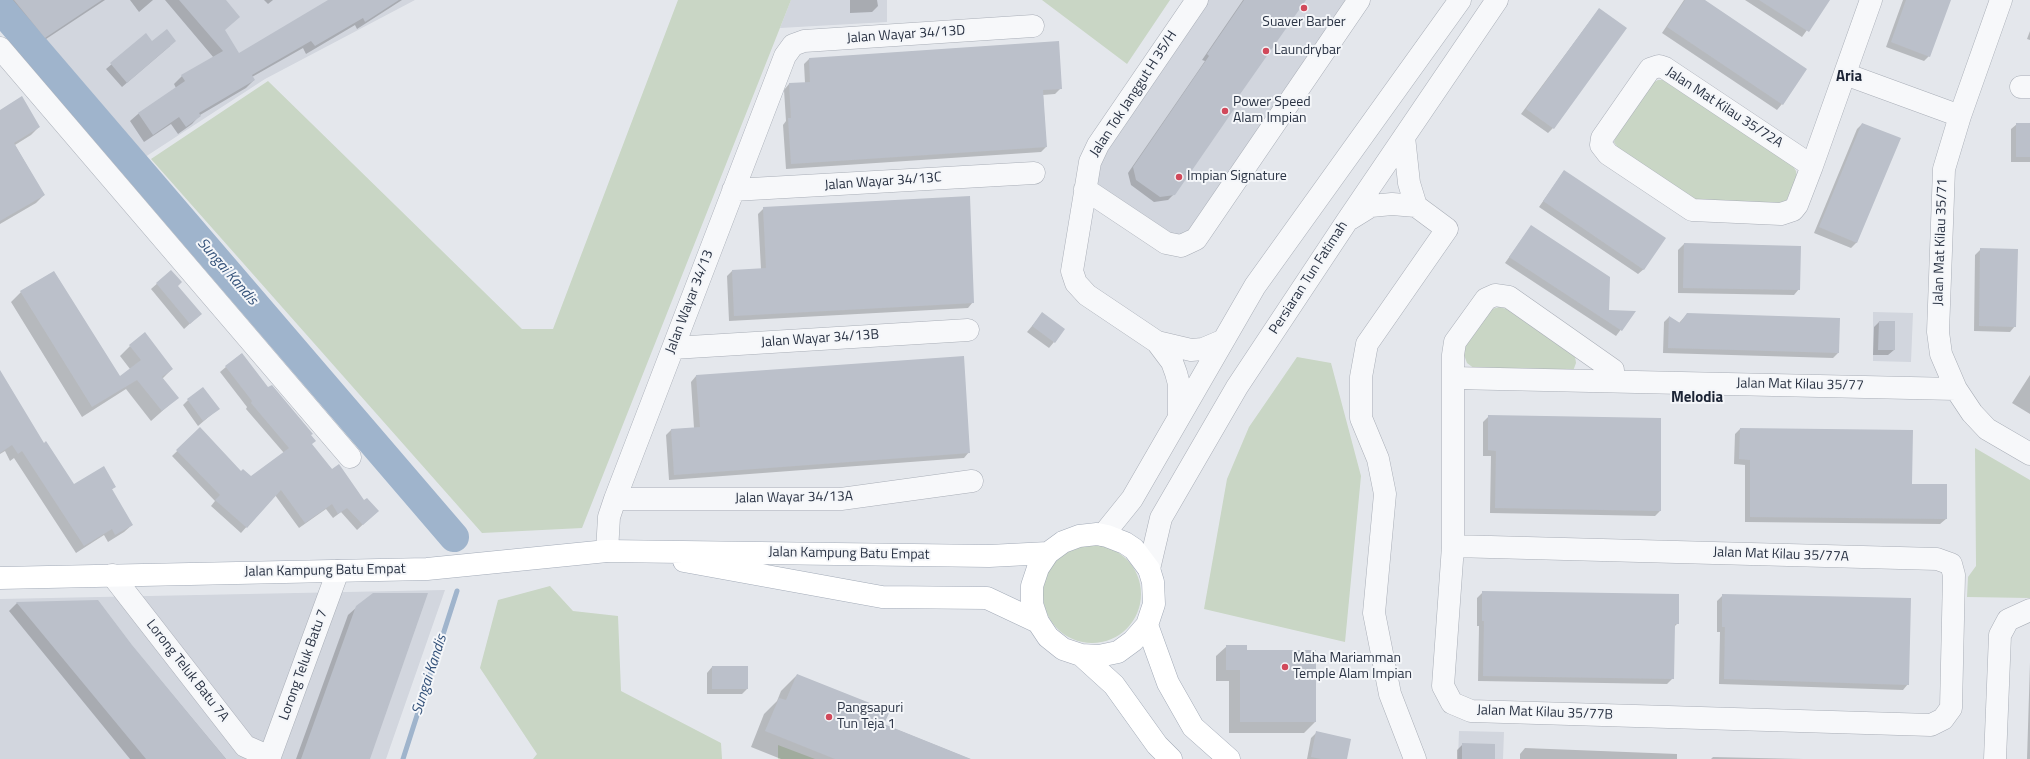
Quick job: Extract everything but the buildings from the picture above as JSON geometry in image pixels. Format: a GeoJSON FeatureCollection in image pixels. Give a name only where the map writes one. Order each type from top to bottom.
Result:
{"type":"FeatureCollection","features":[{"type":"Feature","properties":{"kind":"main road"},"geometry":{"type":"LineString","coordinates":[[1103,535],[1115,538],[1134,549],[1149,569],[1153,582],[1154,604],[1147,625],[1133,642],[1118,652],[1100,656],[1081,655],[1063,649],[1048,637],[1038,622],[1032,604],[1032,586],[1038,568],[1048,553],[1062,542],[1079,536],[1103,535]]}},
{"type":"Feature","properties":{"kind":"main road","name":"Jalan Kampung Batu Empat"},"geometry":{"type":"LineString","coordinates":[[0,578],[427,569],[607,551],[988,556],[1048,553]]}},
{"type":"Feature","properties":{"kind":"main road","name":"Jalan Kampung Batu Empat"},"geometry":{"type":"LineString","coordinates":[[650,551],[699,565],[882,597],[986,598],[1038,622]]}},
{"type":"Feature","properties":{"kind":"main road"},"geometry":{"type":"LineString","coordinates":[[1147,625],[1168,683],[1193,727],[1229,759]]}},
{"type":"Feature","properties":{"kind":"main road"},"geometry":{"type":"LineString","coordinates":[[1081,655],[1114,685],[1157,745],[1170,759]]}},
{"type":"Feature","properties":{"kind":"street","name":"Jalan Tok Janggut H 35/H"},"geometry":{"type":"LineString","coordinates":[[1156,342],[1087,295],[1076,283],[1072,271],[1090,162],[1098,145],[1197,0]]}},
{"type":"Feature","properties":{"kind":"street"},"geometry":{"type":"LineString","coordinates":[[1085,189],[1166,243],[1181,246],[1196,240],[1359,0]]}},
{"type":"Feature","properties":{"kind":"street"},"geometry":{"type":"LineString","coordinates":[[1441,29],[1448,0]]}},
{"type":"Feature","properties":{"kind":"street"},"geometry":{"type":"LineString","coordinates":[[1103,535],[1132,499],[1179,414],[1255,286],[1441,29],[1460,0]]}},
{"type":"Feature","properties":{"kind":"street","name":"Persiaran Tun Fatimah"},"geometry":{"type":"LineString","coordinates":[[1149,569],[1161,518],[1237,387],[1347,221],[1497,0]]}},
{"type":"Feature","properties":{"kind":"street","name":"Jalan Mat Kilau 35/72A"},"geometry":{"type":"LineString","coordinates":[[1812,166],[1665,68],[1659,66],[1650,69],[1602,138],[1601,145],[1608,154],[1692,210],[1781,214],[1792,210],[1797,206],[1812,166],[1871,0]]}},
{"type":"Feature","properties":{"kind":"street","name":"Jalan Mat Kilau 35/71"},"geometry":{"type":"LineString","coordinates":[[2001,0],[1960,116],[1944,169],[1938,332],[1941,354],[1956,389],[1972,413],[1987,429],[2030,454]]}},
{"type":"Feature","properties":{"kind":"street","name":"Jalan Wayar 34/13D"},"geometry":{"type":"LineString","coordinates":[[785,56],[793,45],[804,41],[1033,26]]}},
{"type":"Feature","properties":{"kind":"street"},"geometry":{"type":"LineString","coordinates":[[0,48],[350,458]]}},
{"type":"Feature","properties":{"kind":"street","name":"Jalan Wayar 34/13"},"geometry":{"type":"LineString","coordinates":[[607,551],[609,517],[615,499],[785,56]]}},
{"type":"Feature","properties":{"kind":"street"},"geometry":{"type":"LineString","coordinates":[[1845,74],[1960,116]]}},
{"type":"Feature","properties":{"kind":"street"},"geometry":{"type":"LineString","coordinates":[[1404,137],[1409,183],[1416,206]]}},
{"type":"Feature","properties":{"kind":"street","name":"Jalan Wayar 34/13C"},"geometry":{"type":"LineString","coordinates":[[733,190],[1034,173]]}},
{"type":"Feature","properties":{"kind":"street"},"geometry":{"type":"LineString","coordinates":[[1347,221],[1371,206],[1392,204],[1416,206],[1447,229],[1367,344],[1361,377],[1361,418],[1378,459],[1385,494],[1374,613],[1390,694],[1415,759]]}},
{"type":"Feature","properties":{"kind":"street","name":"Jalan Mat Kilau 35/77B"},"geometry":{"type":"LineString","coordinates":[[1613,381],[1613,370],[1509,296],[1495,294],[1486,299],[1455,342],[1452,355],[1452,546],[1444,686],[1452,703],[1471,711],[1931,725],[1943,719]]}},
{"type":"Feature","properties":{"kind":"street","name":"Jalan Wayar 34/13B"},"geometry":{"type":"LineString","coordinates":[[673,348],[968,330]]}},
{"type":"Feature","properties":{"kind":"street"},"geometry":{"type":"LineString","coordinates":[[1156,342],[1191,350],[1203,349],[1222,342]]}},
{"type":"Feature","properties":{"kind":"street"},"geometry":{"type":"LineString","coordinates":[[1156,342],[1172,362],[1176,373],[1179,384],[1179,414]]}},
{"type":"Feature","properties":{"kind":"street","name":"Jalan Mat Kilau 35/77"},"geometry":{"type":"LineString","coordinates":[[1452,378],[1956,389]]}},
{"type":"Feature","properties":{"kind":"street","name":"Jalan Wayar 34/13A"},"geometry":{"type":"LineString","coordinates":[[615,499],[841,499],[972,481]]}},
{"type":"Feature","properties":{"kind":"street","name":"Jalan Mat Kilau 35/77A"},"geometry":{"type":"LineString","coordinates":[[1452,546],[1937,559],[1951,564],[1954,575],[1951,708],[1943,719]]}},
{"type":"Feature","properties":{"kind":"street","name":"Lorong Teluk Batu 7"},"geometry":{"type":"LineString","coordinates":[[270,758],[338,571]]}},
{"type":"Feature","properties":{"kind":"street","name":"Lorong Teluk Batu 7A"},"geometry":{"type":"LineString","coordinates":[[112,575],[245,746],[270,758]]}},
{"type":"Feature","properties":{"kind":"street"},"geometry":{"type":"LineString","coordinates":[[1995,759],[2000,635],[2008,620],[2030,610]]}},
{"type":"Feature","properties":{"kind":"shaded area"},"geometry":{"type":"Polygon","coordinates":[[[5,0],[415,0],[265,79],[142,159],[5,0]]]}},
{"type":"Feature","properties":{"kind":"shaded area"},"geometry":{"type":"Polygon","coordinates":[[[791,0],[887,0],[887,22],[780,28],[791,0]]]}},
{"type":"Feature","properties":{"kind":"shaded area"},"geometry":{"type":"Polygon","coordinates":[[[1205,0],[1352,0],[1192,233],[1181,239],[1092,185],[1096,166],[1205,0]]]}},
{"type":"Feature","properties":{"kind":"shaded area"},"geometry":{"type":"Polygon","coordinates":[[[1873,312],[1913,313],[1911,362],[1873,361],[1873,312]]]}},
{"type":"Feature","properties":{"kind":"shaded area"},"geometry":{"type":"Polygon","coordinates":[[[445,590],[386,759],[0,759],[0,599],[445,590]]]}},
{"type":"Feature","properties":{"kind":"shaded area"},"geometry":{"type":"Polygon","coordinates":[[[1459,731],[1504,732],[1503,759],[1458,759],[1459,731]]]}},
{"type":"Feature","properties":{"kind":"green space"},"geometry":{"type":"Polygon","coordinates":[[[678,0],[791,0],[582,528],[482,533],[151,159],[268,81],[522,329],[553,329],[678,0]]]}},
{"type":"Feature","properties":{"kind":"green space"},"geometry":{"type":"Polygon","coordinates":[[[1042,0],[1170,0],[1127,64],[1042,0]]]}},
{"type":"Feature","properties":{"kind":"green space"},"geometry":{"type":"Polygon","coordinates":[[[1658,80],[1663,80],[1793,166],[1796,171],[1797,178],[1786,201],[1781,204],[1694,202],[1618,148],[1614,142],[1616,135],[1652,83],[1658,80]]]}},
{"type":"Feature","properties":{"kind":"green space"},"geometry":{"type":"Polygon","coordinates":[[[1499,307],[1507,309],[1575,356],[1576,363],[1573,371],[1475,369],[1467,363],[1464,355],[1464,345],[1492,309],[1499,307]]]}},
{"type":"Feature","properties":{"kind":"green space"},"geometry":{"type":"Polygon","coordinates":[[[1297,357],[1331,363],[1361,476],[1345,642],[1204,609],[1227,479],[1249,427],[1297,357]]]}},
{"type":"Feature","properties":{"kind":"green space"},"geometry":{"type":"Polygon","coordinates":[[[1975,448],[2030,480],[2030,598],[1967,597],[1968,577],[1976,566],[1975,448]]]}},
{"type":"Feature","properties":{"kind":"green space"},"geometry":{"type":"Polygon","coordinates":[[[1082,545],[1102,545],[1111,548],[1127,559],[1138,575],[1141,584],[1141,604],[1138,613],[1127,629],[1111,640],[1102,643],[1082,643],[1065,635],[1057,629],[1051,621],[1043,604],[1043,584],[1051,567],[1057,559],[1065,553],[1082,545]]]}},
{"type":"Feature","properties":{"kind":"green space"},"geometry":{"type":"Polygon","coordinates":[[[550,586],[573,611],[618,616],[621,691],[721,743],[722,759],[533,759],[537,754],[480,668],[498,600],[550,586]]]}},
{"type":"Feature","properties":{"kind":"green space"},"geometry":{"type":"Polygon","coordinates":[[[778,745],[815,759],[778,759],[778,745]]]}},
{"type":"Feature","properties":{"kind":"waterway","name":"Sungai Kandis"},"geometry":{"type":"LineString","coordinates":[[0,8],[454,537]]}},
{"type":"Feature","properties":{"kind":"waterway","name":"Sungai Kandis"},"geometry":{"type":"LineString","coordinates":[[403,759],[457,591]]}},
{"type":"Feature","properties":{"kind":"place","name":"Suaver Barber"},"geometry":{"type":"Point","coordinates":[1304,8]}},
{"type":"Feature","properties":{"kind":"place","name":"Laundrybar"},"geometry":{"type":"Point","coordinates":[1266,51]}},
{"type":"Feature","properties":{"kind":"place","name":"Power Speed Alam Impian"},"geometry":{"type":"Point","coordinates":[1225,111]}},
{"type":"Feature","properties":{"kind":"place","name":"Impian Signature"},"geometry":{"type":"Point","coordinates":[1179,177]}},
{"type":"Feature","properties":{"kind":"place","name":"Maha Mariamman Temple Alam Impian"},"geometry":{"type":"Point","coordinates":[1285,667]}},
{"type":"Feature","properties":{"kind":"place","name":"Pangsapuri Tun Teja 1"},"geometry":{"type":"Point","coordinates":[829,717]}},
{"type":"Feature","properties":{"kind":"district","name":"Aria"},"geometry":{"type":"Point","coordinates":[1849,77]}},
{"type":"Feature","properties":{"kind":"district","name":"Melodia"},"geometry":{"type":"Point","coordinates":[1697,398]}}]}
